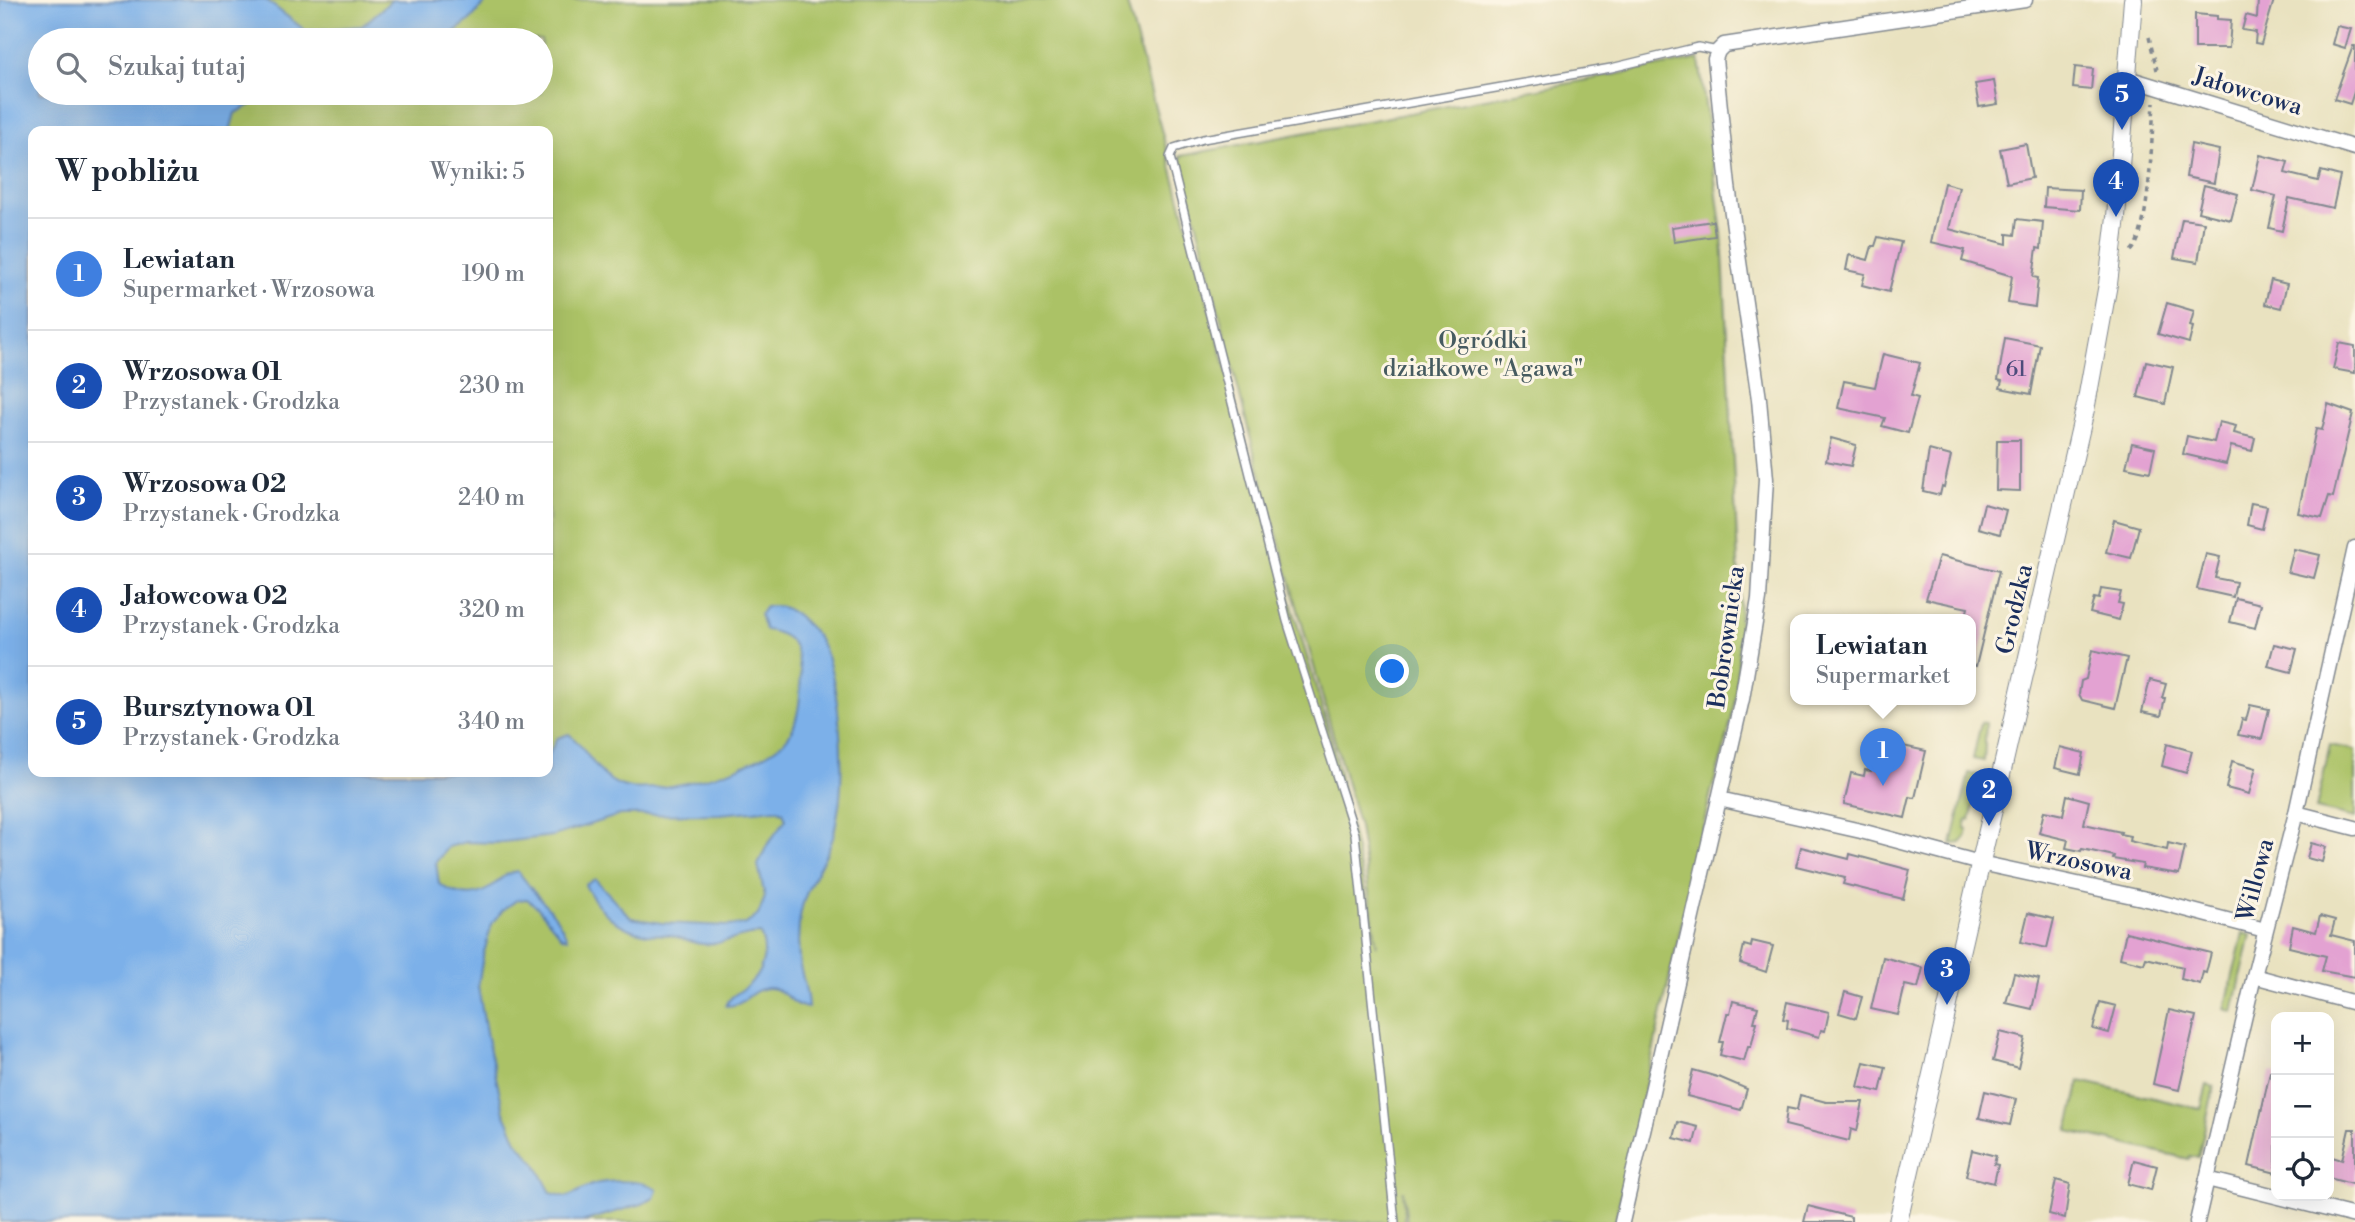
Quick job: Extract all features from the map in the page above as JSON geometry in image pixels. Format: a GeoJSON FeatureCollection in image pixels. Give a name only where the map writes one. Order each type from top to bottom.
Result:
{"type":"FeatureCollection","features":[{"type":"Feature","properties":{"kind":"street"},"geometry":{"type":"LineString","coordinates":[[1718,51],[1724,46],[2025,0]]}},
{"type":"Feature","properties":{"kind":"street","name":"Grodzka"},"geometry":{"type":"LineString","coordinates":[[1898,1222],[2086,405],[2100,333],[2116,217],[2133,0]]}},
{"type":"Feature","properties":{"kind":"street","name":"Bobrownicka"},"geometry":{"type":"LineString","coordinates":[[1622,1222],[1742,699],[1756,620],[1766,479],[1755,359],[1728,186],[1715,59],[1718,51]]}},
{"type":"Feature","properties":{"kind":"street","name":"Jałowcowa"},"geometry":{"type":"LineString","coordinates":[[2127,78],[2355,148]]}},
{"type":"Feature","properties":{"kind":"street","name":"Willowa"},"geometry":{"type":"LineString","coordinates":[[2197,1222],[2265,930],[2296,813],[2355,548]]}},
{"type":"Feature","properties":{"kind":"street","name":"Wrzosowa"},"geometry":{"type":"LineString","coordinates":[[1719,799],[1861,831],[1980,863],[2151,900],[2265,930]]}},
{"type":"Feature","properties":{"kind":"street"},"geometry":{"type":"LineString","coordinates":[[2296,813],[2355,828]]}},
{"type":"Feature","properties":{"kind":"street"},"geometry":{"type":"LineString","coordinates":[[2254,976],[2355,1003]]}},
{"type":"Feature","properties":{"kind":"street"},"geometry":{"type":"LineString","coordinates":[[2207,1179],[2355,1216]]}},
{"type":"Feature","properties":{"kind":"lane"},"geometry":{"type":"LineString","coordinates":[[1395,1222],[1355,834],[1287,621],[1170,157],[1174,148],[1203,139],[1611,68],[1698,47],[1718,51]]}},
{"type":"Feature","properties":{"kind":"green space","name":"Ogródki działkowe \"Agawa\""},"geometry":{"type":"Polygon","coordinates":[[[0,0],[1126,0],[1273,542],[1331,738],[1377,946],[1359,827],[1256,460],[1180,156],[1699,59],[1722,233],[1740,604],[1737,674],[1731,721],[1711,792],[1615,1222],[1407,1222],[1403,1190],[1404,1222],[0,1222],[0,0]]]}},
{"type":"Feature","properties":{"kind":"green space"},"geometry":{"type":"Polygon","coordinates":[[[1981,722],[1986,723],[1984,761],[1973,759],[1981,722]]]}},
{"type":"Feature","properties":{"kind":"green space"},"geometry":{"type":"Polygon","coordinates":[[[2330,745],[2355,750],[2355,818],[2316,809],[2330,745]]]}},
{"type":"Feature","properties":{"kind":"green space"},"geometry":{"type":"Polygon","coordinates":[[[1969,773],[1981,776],[1970,820],[1967,820],[1965,828],[1968,829],[1966,837],[1961,843],[1952,844],[1969,773]]]}},
{"type":"Feature","properties":{"kind":"green space"},"geometry":{"type":"Polygon","coordinates":[[[2243,933],[2251,935],[2233,1012],[2225,1009],[2243,933]]]}},
{"type":"Feature","properties":{"kind":"green space"},"geometry":{"type":"Polygon","coordinates":[[[2080,1081],[2201,1109],[2207,1085],[2214,1087],[2198,1158],[2190,1156],[2189,1159],[2068,1131],[2080,1081]]]}},
{"type":"Feature","properties":{"kind":"water"},"geometry":{"type":"Polygon","coordinates":[[[0,0],[266,0],[302,28],[28,28],[28,105],[251,105],[235,113],[231,126],[28,126],[28,777],[553,777],[553,746],[557,738],[569,734],[606,777],[622,786],[638,789],[684,783],[710,777],[758,759],[788,737],[799,706],[798,658],[790,640],[765,630],[760,614],[766,606],[782,607],[802,620],[818,638],[826,653],[836,697],[841,749],[840,795],[834,835],[807,891],[800,921],[799,959],[808,1008],[769,988],[757,991],[738,1004],[726,1006],[732,997],[752,981],[760,969],[764,948],[760,934],[706,944],[636,931],[626,928],[603,911],[585,885],[595,879],[631,918],[662,923],[728,926],[746,924],[758,915],[765,897],[758,865],[767,845],[786,819],[783,812],[776,809],[719,814],[620,815],[553,836],[495,843],[466,842],[448,847],[436,862],[439,884],[463,894],[476,894],[517,871],[553,914],[567,938],[562,937],[527,899],[517,900],[503,910],[492,924],[483,956],[478,986],[487,1038],[504,1112],[518,1143],[535,1162],[551,1193],[566,1197],[598,1183],[625,1181],[643,1183],[657,1189],[654,1198],[582,1222],[0,1222],[0,0]]]}},
{"type":"Feature","properties":{"kind":"water"},"geometry":{"type":"Polygon","coordinates":[[[392,0],[488,0],[459,28],[340,28],[362,26],[392,0]]]}},
{"type":"Feature","properties":{"kind":"building"},"geometry":{"type":"Polygon","coordinates":[[[2258,0],[2274,0],[2261,44],[2255,43],[2256,32],[2242,30],[2246,15],[2257,18],[2258,0]]]}},
{"type":"Feature","properties":{"kind":"building"},"geometry":{"type":"Polygon","coordinates":[[[2195,14],[2231,20],[2229,48],[2195,48],[2195,14]]]}},
{"type":"Feature","properties":{"kind":"building"},"geometry":{"type":"Polygon","coordinates":[[[2337,26],[2351,29],[2345,48],[2332,44],[2337,26]]]}},
{"type":"Feature","properties":{"kind":"building"},"geometry":{"type":"Polygon","coordinates":[[[2353,46],[2355,89],[2350,104],[2334,99],[2353,46]]]}},
{"type":"Feature","properties":{"kind":"building"},"geometry":{"type":"Polygon","coordinates":[[[2075,67],[2093,69],[2091,90],[2073,88],[2075,67]]]}},
{"type":"Feature","properties":{"kind":"building"},"geometry":{"type":"Polygon","coordinates":[[[1994,81],[1998,104],[1979,107],[1975,84],[1994,81]]]}},
{"type":"Feature","properties":{"kind":"building"},"geometry":{"type":"Polygon","coordinates":[[[2026,144],[2032,178],[2007,183],[2000,149],[2026,144]]]}},
{"type":"Feature","properties":{"kind":"building"},"geometry":{"type":"Polygon","coordinates":[[[2191,144],[2219,150],[2214,183],[2186,177],[2191,144]]]}},
{"type":"Feature","properties":{"kind":"building"},"geometry":{"type":"Polygon","coordinates":[[[2260,155],[2288,162],[2285,173],[2318,181],[2321,171],[2340,176],[2333,208],[2289,198],[2282,231],[2269,228],[2276,196],[2252,190],[2260,155]]]}},
{"type":"Feature","properties":{"kind":"building"},"geometry":{"type":"Polygon","coordinates":[[[1944,183],[1959,187],[1949,229],[2007,244],[2007,234],[2015,235],[2017,219],[2043,222],[2041,249],[2037,248],[2033,277],[2038,278],[2035,307],[2008,303],[2012,276],[1962,261],[1965,250],[1931,242],[1944,183]]]}},
{"type":"Feature","properties":{"kind":"building"},"geometry":{"type":"Polygon","coordinates":[[[2204,185],[2238,194],[2231,220],[2198,212],[2204,185]]]}},
{"type":"Feature","properties":{"kind":"building"},"geometry":{"type":"Polygon","coordinates":[[[2045,188],[2081,190],[2080,210],[2044,207],[2045,188]]]}},
{"type":"Feature","properties":{"kind":"building"},"geometry":{"type":"Polygon","coordinates":[[[2182,219],[2204,222],[2198,262],[2174,258],[2182,219]]]}},
{"type":"Feature","properties":{"kind":"building"},"geometry":{"type":"Polygon","coordinates":[[[1713,221],[1715,236],[1674,242],[1672,227],[1713,221]]]}},
{"type":"Feature","properties":{"kind":"building"},"geometry":{"type":"Polygon","coordinates":[[[1878,237],[1901,242],[1889,292],[1862,285],[1865,274],[1846,270],[1849,255],[1868,260],[1878,237]]]}},
{"type":"Feature","properties":{"kind":"building"},"geometry":{"type":"Polygon","coordinates":[[[2271,280],[2287,284],[2281,308],[2265,304],[2271,280]]]}},
{"type":"Feature","properties":{"kind":"building"},"geometry":{"type":"Polygon","coordinates":[[[2167,303],[2194,311],[2189,343],[2158,334],[2167,303]]]}},
{"type":"Feature","properties":{"kind":"building"},"geometry":{"type":"Polygon","coordinates":[[[2005,338],[2040,345],[2031,394],[2000,388],[2002,381],[1998,380],[2005,338]]]}},
{"type":"Feature","properties":{"kind":"building"},"geometry":{"type":"Polygon","coordinates":[[[2339,343],[2355,346],[2355,373],[2333,369],[2339,343]]]}},
{"type":"Feature","properties":{"kind":"building"},"geometry":{"type":"Polygon","coordinates":[[[1883,354],[1920,363],[1911,396],[1918,398],[1908,433],[1882,426],[1885,418],[1838,408],[1844,381],[1875,387],[1883,354]]]}},
{"type":"Feature","properties":{"kind":"building"},"geometry":{"type":"Polygon","coordinates":[[[2146,361],[2173,367],[2165,404],[2138,397],[2146,361]]]}},
{"type":"Feature","properties":{"kind":"building"},"geometry":{"type":"Polygon","coordinates":[[[2328,404],[2353,413],[2333,497],[2329,496],[2322,518],[2298,513],[2316,429],[2322,430],[2328,404]]]}},
{"type":"Feature","properties":{"kind":"building"},"geometry":{"type":"Polygon","coordinates":[[[2219,422],[2236,426],[2234,433],[2255,438],[2252,451],[2231,446],[2226,464],[2183,454],[2187,436],[2214,442],[2219,422]]]}},
{"type":"Feature","properties":{"kind":"building"},"geometry":{"type":"Polygon","coordinates":[[[1831,438],[1856,445],[1851,466],[1826,461],[1831,438]]]}},
{"type":"Feature","properties":{"kind":"building"},"geometry":{"type":"Polygon","coordinates":[[[1997,440],[2020,440],[2020,491],[1996,490],[1997,440]]]}},
{"type":"Feature","properties":{"kind":"building"},"geometry":{"type":"Polygon","coordinates":[[[2132,443],[2155,448],[2150,472],[2126,467],[2132,443]]]}},
{"type":"Feature","properties":{"kind":"building"},"geometry":{"type":"Polygon","coordinates":[[[1929,450],[1951,456],[1940,495],[1923,491],[1929,450]]]}},
{"type":"Feature","properties":{"kind":"building"},"geometry":{"type":"Polygon","coordinates":[[[2251,503],[2267,506],[2262,529],[2247,525],[2251,503]]]}},
{"type":"Feature","properties":{"kind":"building"},"geometry":{"type":"Polygon","coordinates":[[[1984,504],[2006,510],[2000,534],[1978,528],[1984,504]]]}},
{"type":"Feature","properties":{"kind":"building"},"geometry":{"type":"Polygon","coordinates":[[[2114,520],[2139,527],[2131,558],[2106,552],[2114,520]]]}},
{"type":"Feature","properties":{"kind":"building"},"geometry":{"type":"Polygon","coordinates":[[[2294,549],[2320,555],[2314,578],[2288,572],[2294,549]]]}},
{"type":"Feature","properties":{"kind":"building"},"geometry":{"type":"Polygon","coordinates":[[[2206,554],[2220,557],[2215,578],[2236,582],[2233,597],[2197,589],[2206,554]]]}},
{"type":"Feature","properties":{"kind":"building"},"geometry":{"type":"Polygon","coordinates":[[[1939,556],[1999,571],[1976,666],[1976,614],[1966,614],[1968,608],[1926,599],[1939,556]]]}},
{"type":"Feature","properties":{"kind":"building"},"geometry":{"type":"Polygon","coordinates":[[[2101,589],[2121,592],[2118,603],[2123,604],[2119,620],[2090,613],[2094,598],[2099,599],[2101,589]]]}},
{"type":"Feature","properties":{"kind":"building"},"geometry":{"type":"Polygon","coordinates":[[[2236,598],[2261,604],[2255,628],[2230,622],[2236,598]]]}},
{"type":"Feature","properties":{"kind":"building"},"geometry":{"type":"Polygon","coordinates":[[[2274,644],[2297,649],[2291,672],[2268,666],[2274,644]]]}},
{"type":"Feature","properties":{"kind":"building"},"geometry":{"type":"Polygon","coordinates":[[[2092,650],[2127,658],[2115,708],[2082,700],[2079,694],[2081,681],[2086,679],[2092,650]]]}},
{"type":"Feature","properties":{"kind":"building"},"geometry":{"type":"Polygon","coordinates":[[[2150,680],[2166,684],[2161,716],[2142,712],[2150,680]]]}},
{"type":"Feature","properties":{"kind":"building"},"geometry":{"type":"Polygon","coordinates":[[[2250,705],[2269,709],[2262,739],[2238,735],[2242,719],[2246,720],[2250,705]]]}},
{"type":"Feature","properties":{"kind":"building"},"geometry":{"type":"Polygon","coordinates":[[[1885,742],[1926,751],[1915,798],[1910,797],[1905,818],[1844,804],[1851,773],[1864,776],[1865,770],[1871,771],[1875,756],[1881,758],[1885,742]]]}},
{"type":"Feature","properties":{"kind":"building"},"geometry":{"type":"Polygon","coordinates":[[[2167,744],[2192,751],[2186,773],[2162,766],[2167,744]]]}},
{"type":"Feature","properties":{"kind":"building"},"geometry":{"type":"Polygon","coordinates":[[[2060,747],[2084,753],[2080,774],[2055,768],[2060,747]]]}},
{"type":"Feature","properties":{"kind":"building"},"geometry":{"type":"Polygon","coordinates":[[[2232,761],[2256,768],[2249,794],[2226,788],[2232,761]]]}},
{"type":"Feature","properties":{"kind":"building"},"geometry":{"type":"Polygon","coordinates":[[[2067,795],[2089,801],[2084,824],[2121,832],[2120,834],[2130,836],[2129,841],[2167,850],[2168,843],[2185,847],[2179,874],[2142,868],[2143,864],[2113,859],[2114,856],[2066,848],[2068,840],[2039,833],[2044,811],[2063,815],[2067,795]]]}},
{"type":"Feature","properties":{"kind":"building"},"geometry":{"type":"Polygon","coordinates":[[[2311,843],[2326,847],[2322,862],[2307,858],[2311,843]]]}},
{"type":"Feature","properties":{"kind":"building"},"geometry":{"type":"Polygon","coordinates":[[[1801,847],[1849,859],[1850,854],[1910,870],[1903,899],[1843,884],[1845,878],[1796,866],[1801,847]]]}},
{"type":"Feature","properties":{"kind":"building"},"geometry":{"type":"Polygon","coordinates":[[[2028,913],[2054,919],[2047,948],[2021,942],[2028,913]]]}},
{"type":"Feature","properties":{"kind":"building"},"geometry":{"type":"Polygon","coordinates":[[[2320,916],[2335,920],[2331,935],[2355,941],[2355,977],[2322,971],[2326,956],[2289,947],[2293,926],[2316,932],[2320,916]]]}},
{"type":"Feature","properties":{"kind":"building"},"geometry":{"type":"Polygon","coordinates":[[[2126,932],[2211,953],[2200,984],[2181,979],[2183,967],[2146,958],[2144,964],[2120,958],[2126,932]]]}},
{"type":"Feature","properties":{"kind":"building"},"geometry":{"type":"Polygon","coordinates":[[[1752,941],[1773,946],[1766,972],[1740,963],[1744,945],[1751,947],[1752,941]]]}},
{"type":"Feature","properties":{"kind":"building"},"geometry":{"type":"Polygon","coordinates":[[[1883,957],[1923,968],[1918,988],[1905,985],[1898,1015],[1871,1009],[1883,957]]]}},
{"type":"Feature","properties":{"kind":"building"},"geometry":{"type":"Polygon","coordinates":[[[2014,973],[2039,979],[2032,1009],[2006,1003],[2014,973]]]}},
{"type":"Feature","properties":{"kind":"building"},"geometry":{"type":"Polygon","coordinates":[[[1845,992],[1862,997],[1856,1018],[1839,1013],[1845,992]]]}},
{"type":"Feature","properties":{"kind":"building"},"geometry":{"type":"Polygon","coordinates":[[[1733,1001],[1758,1007],[1751,1047],[1748,1047],[1744,1061],[1720,1055],[1723,1042],[1720,1042],[1733,1001]]]}},
{"type":"Feature","properties":{"kind":"building"},"geometry":{"type":"Polygon","coordinates":[[[1787,1002],[1829,1012],[1825,1031],[1821,1030],[1819,1037],[1787,1028],[1788,1020],[1783,1019],[1787,1002]]]}},
{"type":"Feature","properties":{"kind":"building"},"geometry":{"type":"Polygon","coordinates":[[[2100,1002],[2116,1006],[2109,1033],[2093,1029],[2100,1002]]]}},
{"type":"Feature","properties":{"kind":"building"},"geometry":{"type":"Polygon","coordinates":[[[2169,1010],[2196,1016],[2179,1090],[2153,1084],[2169,1010]]]}},
{"type":"Feature","properties":{"kind":"building"},"geometry":{"type":"Polygon","coordinates":[[[2000,1032],[2025,1038],[2018,1068],[1993,1061],[2000,1032]]]}},
{"type":"Feature","properties":{"kind":"building"},"geometry":{"type":"Polygon","coordinates":[[[1864,1062],[1886,1067],[1880,1092],[1858,1087],[1864,1062]]]}},
{"type":"Feature","properties":{"kind":"building"},"geometry":{"type":"Polygon","coordinates":[[[1693,1070],[1747,1089],[1741,1110],[1687,1096],[1693,1070]]]}},
{"type":"Feature","properties":{"kind":"building"},"geometry":{"type":"Polygon","coordinates":[[[2270,1072],[2271,1072],[2271,1172],[2249,1166],[2270,1072]]]}},
{"type":"Feature","properties":{"kind":"building"},"geometry":{"type":"Polygon","coordinates":[[[1985,1091],[2016,1099],[2010,1125],[1979,1118],[1985,1091]]]}},
{"type":"Feature","properties":{"kind":"building"},"geometry":{"type":"Polygon","coordinates":[[[1800,1095],[1826,1102],[1863,1102],[1857,1131],[1851,1129],[1849,1141],[1785,1125],[1787,1108],[1797,1110],[1800,1095]]]}},
{"type":"Feature","properties":{"kind":"building"},"geometry":{"type":"Polygon","coordinates":[[[1678,1122],[1698,1127],[1694,1143],[1674,1138],[1678,1122]]]}},
{"type":"Feature","properties":{"kind":"building"},"geometry":{"type":"Polygon","coordinates":[[[2349,1129],[2355,1129],[2355,1185],[2334,1179],[2334,1158],[2342,1160],[2349,1129]]]}},
{"type":"Feature","properties":{"kind":"building"},"geometry":{"type":"Polygon","coordinates":[[[1972,1150],[1996,1156],[1994,1164],[1998,1165],[1994,1183],[1966,1176],[1972,1150]]]}},
{"type":"Feature","properties":{"kind":"building"},"geometry":{"type":"Polygon","coordinates":[[[2134,1160],[2157,1166],[2151,1190],[2128,1184],[2134,1160]]]}},
{"type":"Feature","properties":{"kind":"building"},"geometry":{"type":"Polygon","coordinates":[[[2056,1180],[2070,1184],[2065,1218],[2049,1214],[2056,1180]]]}},
{"type":"Feature","properties":{"kind":"building"},"geometry":{"type":"Polygon","coordinates":[[[1808,1206],[1851,1217],[1851,1222],[1804,1222],[1808,1206]]]}},
{"type":"Feature","properties":{"kind":"place","name":"Bursztynowa 01"},"geometry":{"type":"Point","coordinates":[2122,130]}},
{"type":"Feature","properties":{"kind":"place","name":"Jałowcowa 02"},"geometry":{"type":"Point","coordinates":[2116,217]}},
{"type":"Feature","properties":{"kind":"place","name":"Lewiatan"},"geometry":{"type":"Point","coordinates":[1883,786]}},
{"type":"Feature","properties":{"kind":"place","name":"Wrzosowa 01"},"geometry":{"type":"Point","coordinates":[1989,826]}},
{"type":"Feature","properties":{"kind":"place","name":"Wrzosowa 02"},"geometry":{"type":"Point","coordinates":[1947,1005]}}]}
